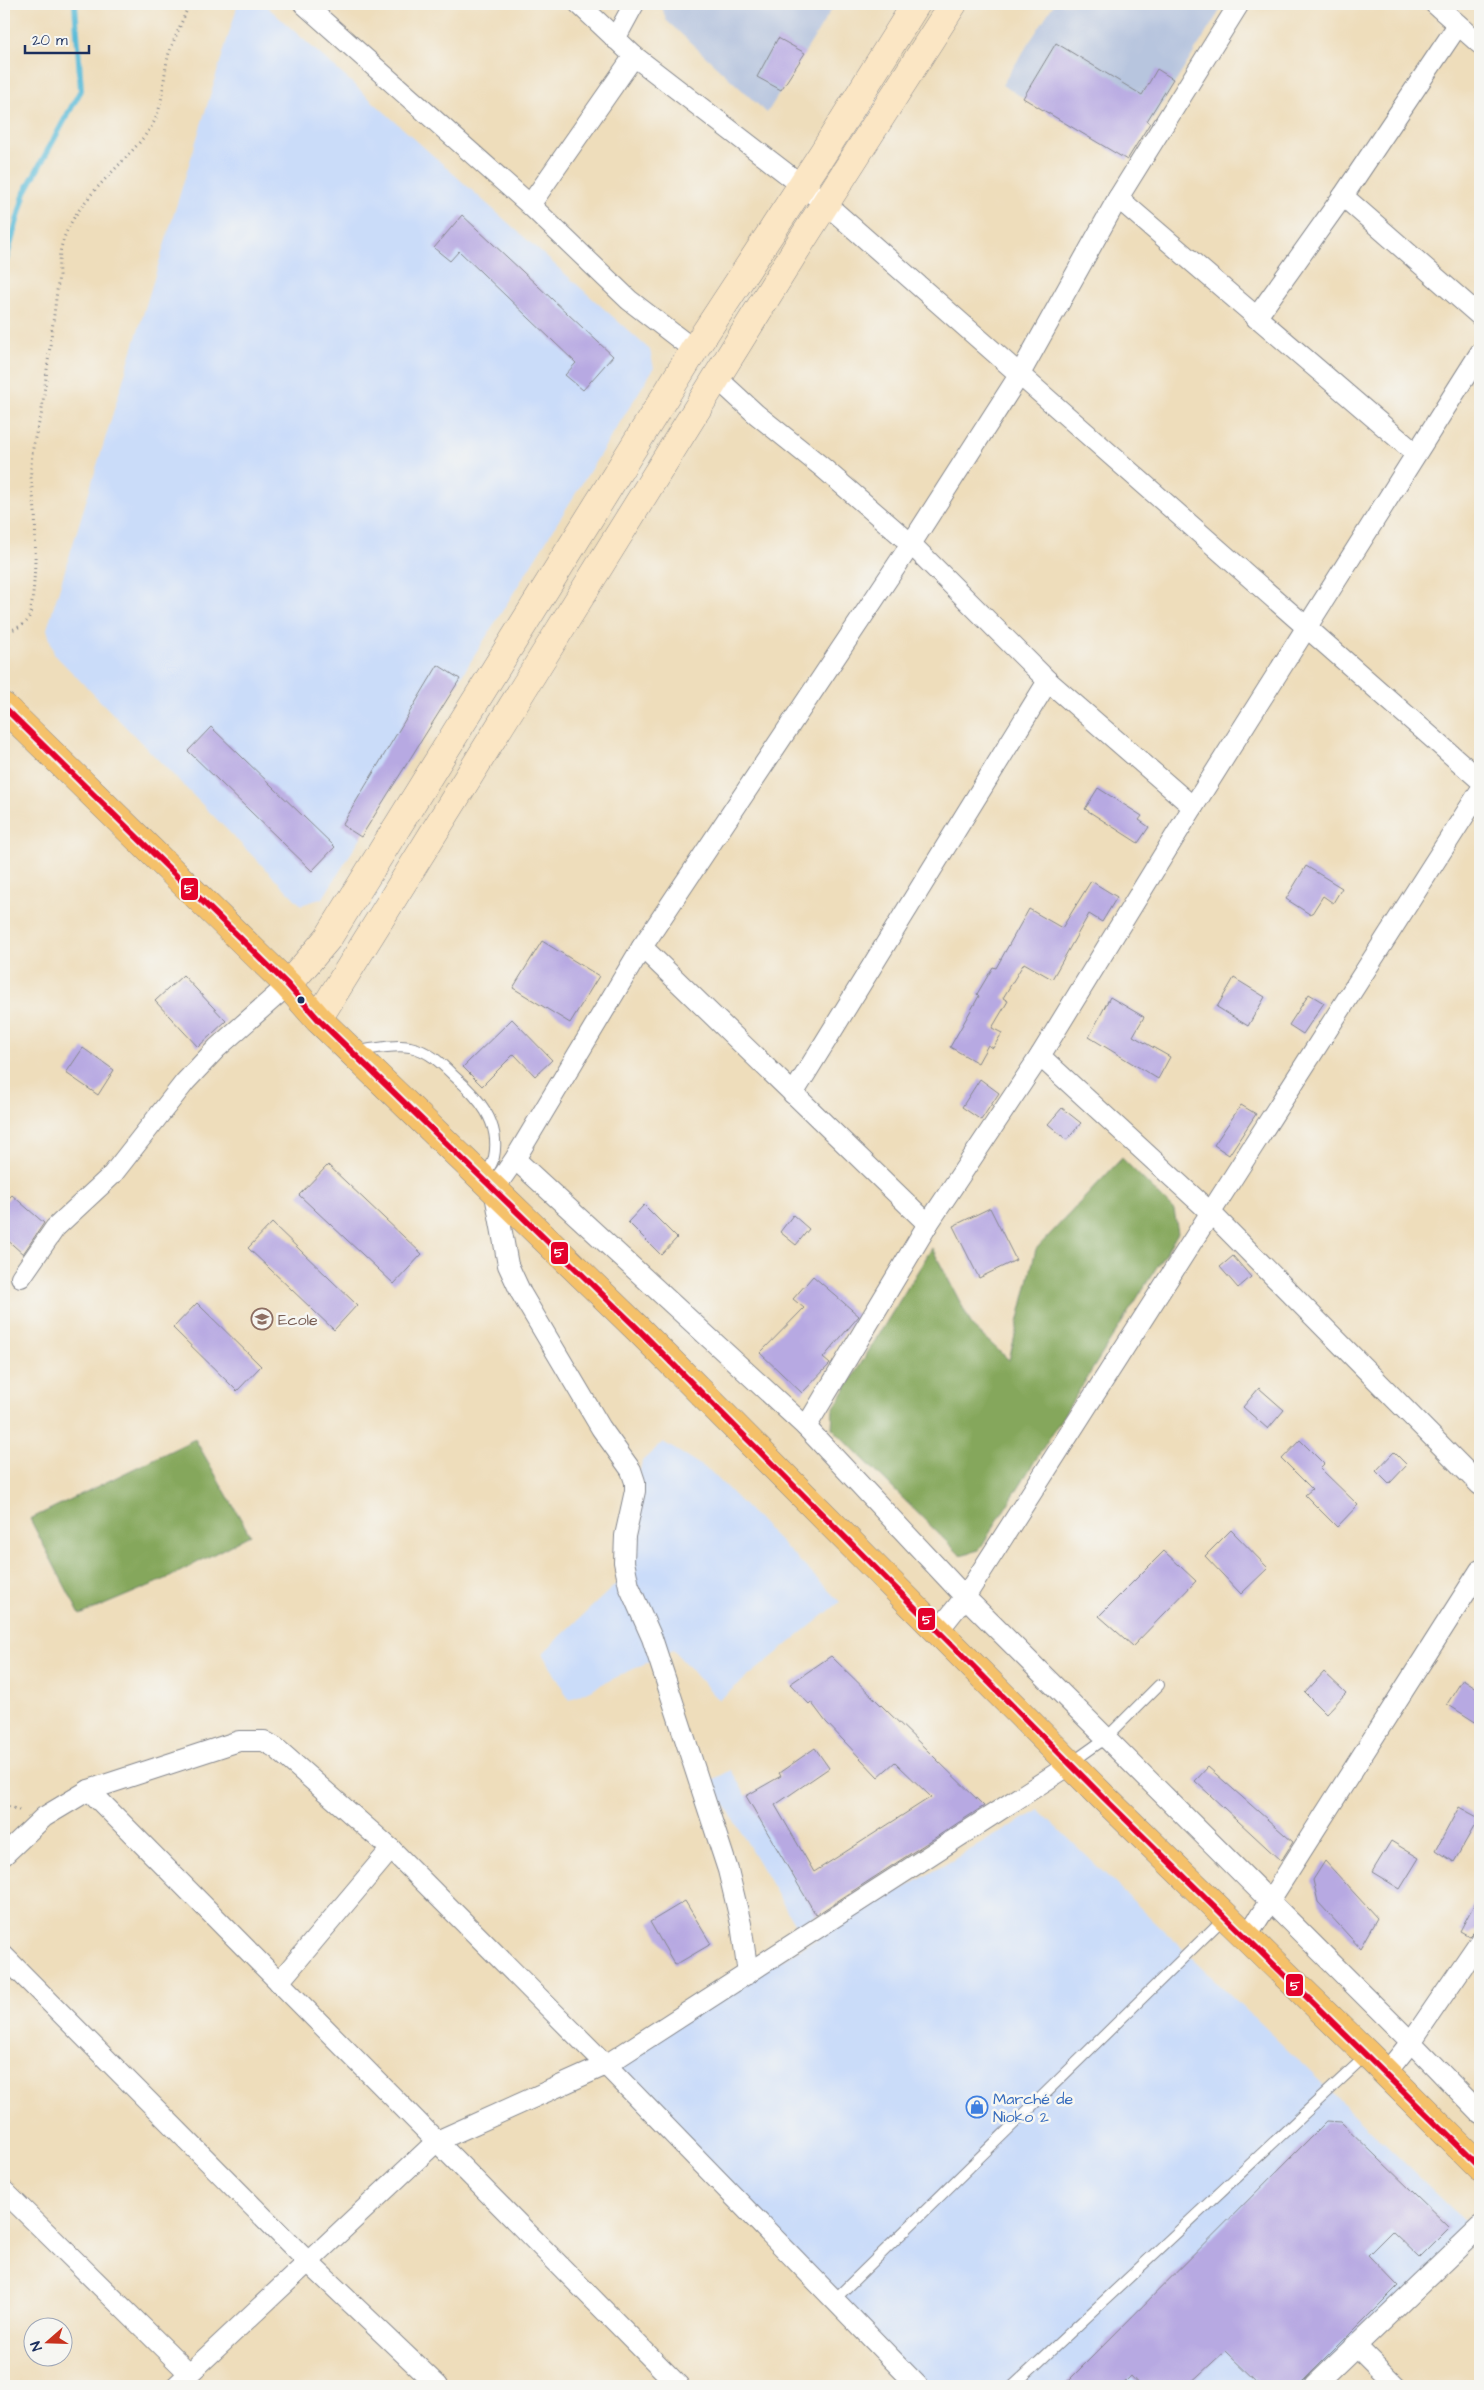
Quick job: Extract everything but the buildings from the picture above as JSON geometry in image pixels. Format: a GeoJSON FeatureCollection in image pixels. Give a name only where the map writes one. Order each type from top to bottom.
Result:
{"type":"FeatureCollection","features":[{"type":"Feature","properties":{"kind":"highway"},"geometry":{"type":"LineString","coordinates":[[4,707],[288,985],[352,1052],[638,1329],[1071,1764],[1246,1938],[1377,2063],[1480,2167]]}},
{"type":"Feature","properties":{"kind":"street"},"geometry":{"type":"LineString","coordinates":[[304,4],[530,205],[629,300],[694,350]]}},
{"type":"Feature","properties":{"kind":"street"},"geometry":{"type":"LineString","coordinates":[[580,4],[634,56],[826,204],[1480,780]]}},
{"type":"Feature","properties":{"kind":"street"},"geometry":{"type":"LineString","coordinates":[[615,39],[634,4]]}},
{"type":"Feature","properties":{"kind":"street"},"geometry":{"type":"LineString","coordinates":[[21,1277],[55,1228],[112,1175],[194,1085],[217,1048],[288,985],[328,938],[694,350],[916,4]]}},
{"type":"Feature","properties":{"kind":"street"},"geometry":{"type":"LineString","coordinates":[[318,1018],[953,4]]}},
{"type":"Feature","properties":{"kind":"street"},"geometry":{"type":"LineString","coordinates":[[748,1974],[741,1924],[728,1870],[652,1638],[629,1586],[624,1562],[625,1536],[635,1491],[635,1482],[631,1470],[601,1428],[521,1293],[508,1265],[488,1184],[515,1159],[642,947],[911,544],[1020,374],[1118,198],[1238,4]]}},
{"type":"Feature","properties":{"kind":"street"},"geometry":{"type":"LineString","coordinates":[[1435,4],[1480,44]]}},
{"type":"Feature","properties":{"kind":"street"},"geometry":{"type":"LineString","coordinates":[[1256,318],[1343,196],[1458,25]]}},
{"type":"Feature","properties":{"kind":"street"},"geometry":{"type":"LineString","coordinates":[[530,205],[634,56]]}},
{"type":"Feature","properties":{"kind":"street"},"geometry":{"type":"LineString","coordinates":[[1343,196],[1480,316]]}},
{"type":"Feature","properties":{"kind":"street"},"geometry":{"type":"LineString","coordinates":[[1118,198],[1415,453]]}},
{"type":"Feature","properties":{"kind":"street"},"geometry":{"type":"LineString","coordinates":[[806,1427],[928,1224],[1040,1056],[1193,807],[1307,629],[1415,453],[1480,353]]}},
{"type":"Feature","properties":{"kind":"street"},"geometry":{"type":"LineString","coordinates":[[718,378],[756,414],[822,467],[911,544],[1048,681],[1193,807]]}},
{"type":"Feature","properties":{"kind":"street"},"geometry":{"type":"LineString","coordinates":[[793,1094],[1048,681]]}},
{"type":"Feature","properties":{"kind":"street"},"geometry":{"type":"LineString","coordinates":[[938,1631],[965,1597],[1480,790]]}},
{"type":"Feature","properties":{"kind":"street"},"geometry":{"type":"LineString","coordinates":[[642,947],[928,1224]]}},
{"type":"Feature","properties":{"kind":"street"},"geometry":{"type":"LineString","coordinates":[[1040,1056],[1211,1213],[1480,1485]]}},
{"type":"Feature","properties":{"kind":"street"},"geometry":{"type":"LineString","coordinates":[[515,1159],[806,1427],[965,1597],[1412,2042],[1480,2113]]}},
{"type":"Feature","properties":{"kind":"street"},"geometry":{"type":"LineString","coordinates":[[1246,1938],[1480,1570]]}},
{"type":"Feature","properties":{"kind":"street"},"geometry":{"type":"LineString","coordinates":[[4,1855],[44,1818],[89,1790],[233,1743],[264,1741],[276,1748],[392,1849],[606,2065],[918,2386]]}},
{"type":"Feature","properties":{"kind":"street"},"geometry":{"type":"LineString","coordinates":[[4,2191],[183,2380],[307,2261],[437,2141],[606,2065],[1071,1764]]}},
{"type":"Feature","properties":{"kind":"street"},"geometry":{"type":"LineString","coordinates":[[89,1790],[679,2386]]}},
{"type":"Feature","properties":{"kind":"street"},"geometry":{"type":"LineString","coordinates":[[279,1982],[392,1849]]}},
{"type":"Feature","properties":{"kind":"street"},"geometry":{"type":"LineString","coordinates":[[1377,2063],[1412,2042],[1480,1941]]}},
{"type":"Feature","properties":{"kind":"street"},"geometry":{"type":"LineString","coordinates":[[4,1956],[307,2261],[438,2386]]}},
{"type":"Feature","properties":{"kind":"street"},"geometry":{"type":"LineString","coordinates":[[1314,2386],[1480,2227]]}},
{"type":"Feature","properties":{"kind":"street"},"geometry":{"type":"LineString","coordinates":[[1355,2346],[1396,2386]]}},
{"type":"Feature","properties":{"kind":"lane"},"geometry":{"type":"LineString","coordinates":[[352,1052],[393,1046],[411,1047],[433,1056],[477,1096],[489,1116],[494,1135],[494,1158],[488,1184]]}},
{"type":"Feature","properties":{"kind":"lane"},"geometry":{"type":"LineString","coordinates":[[1071,1764],[1106,1738],[1159,1686]]}},
{"type":"Feature","properties":{"kind":"lane"},"geometry":{"type":"LineString","coordinates":[[834,2300],[1225,1917]]}},
{"type":"Feature","properties":{"kind":"lane"},"geometry":{"type":"LineString","coordinates":[[1013,2386],[1377,2063]]}},
{"type":"Feature","properties":{"kind":"path"},"geometry":{"type":"LineString","coordinates":[[4,633],[17,628],[28,620],[32,604],[35,511],[31,480],[32,456],[41,417],[59,275],[59,252],[87,197],[134,147],[154,122],[169,53],[189,4]]}},
{"type":"Feature","properties":{"kind":"shaded area"},"geometry":{"type":"Polygon","coordinates":[[[238,4],[264,4],[650,350],[654,368],[323,898],[301,905],[54,654],[47,629],[238,4]]]}},
{"type":"Feature","properties":{"kind":"shaded area"},"geometry":{"type":"Polygon","coordinates":[[[663,4],[835,4],[767,113],[666,20],[662,7],[663,4]]]}},
{"type":"Feature","properties":{"kind":"shaded area"},"geometry":{"type":"Polygon","coordinates":[[[1054,4],[1224,4],[1127,160],[1002,85],[1054,4]]]}},
{"type":"Feature","properties":{"kind":"shaded area"},"geometry":{"type":"Polygon","coordinates":[[[663,1442],[710,1471],[840,1602],[719,1700],[673,1650],[569,1700],[543,1653],[634,1567],[627,1533],[642,1461],[663,1442]]]}},
{"type":"Feature","properties":{"kind":"shaded area"},"geometry":{"type":"Polygon","coordinates":[[[731,1770],[816,1915],[797,1928],[711,1781],[731,1770]]]}},
{"type":"Feature","properties":{"kind":"shaded area"},"geometry":{"type":"Polygon","coordinates":[[[1039,1810],[1477,2233],[1322,2386],[922,2386],[598,2066],[1039,1810]]]}},
{"type":"Feature","properties":{"kind":"green space"},"geometry":{"type":"Polygon","coordinates":[[[1122,1158],[1174,1210],[1178,1233],[979,1550],[960,1555],[832,1428],[833,1409],[932,1248],[973,1327],[1009,1360],[1036,1249],[1122,1158]]]}},
{"type":"Feature","properties":{"kind":"green space"},"geometry":{"type":"Polygon","coordinates":[[[195,1439],[250,1535],[168,1578],[80,1615],[30,1519],[195,1439]]]}},
{"type":"Feature","properties":{"kind":"waterway"},"geometry":{"type":"LineString","coordinates":[[4,267],[25,192],[81,90],[75,4]]}},
{"type":"Feature","properties":{"kind":"transit line","name":"5"},"geometry":{"type":"LineString","coordinates":[[4,707],[288,985],[318,1019],[638,1329],[1102,1796],[1480,2167]]}},
{"type":"Feature","properties":{"kind":"place","name":"Ecole"},"geometry":{"type":"Point","coordinates":[262,1319]}},
{"type":"Feature","properties":{"kind":"place","name":"Marché de Nioko 2"},"geometry":{"type":"Point","coordinates":[977,2107]}}]}
